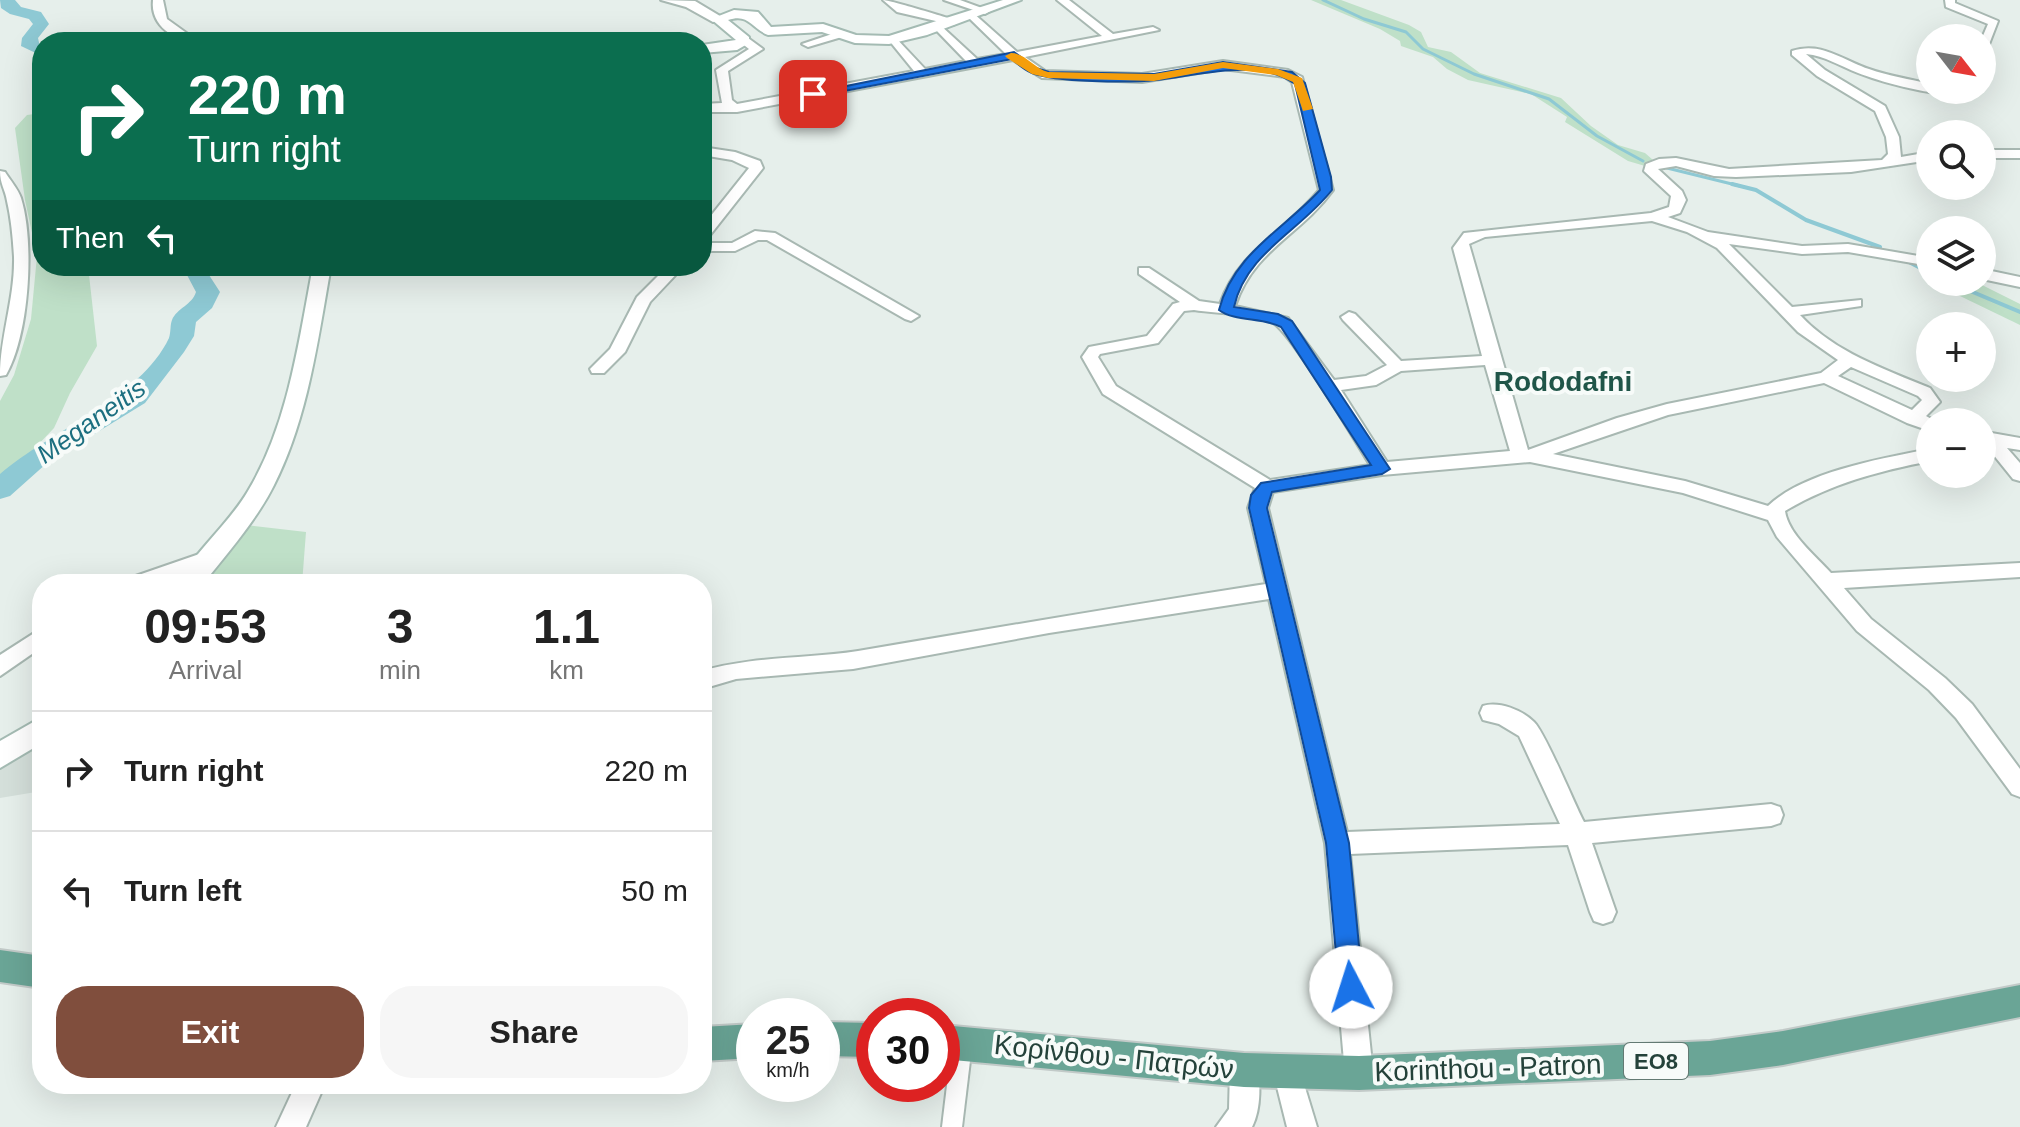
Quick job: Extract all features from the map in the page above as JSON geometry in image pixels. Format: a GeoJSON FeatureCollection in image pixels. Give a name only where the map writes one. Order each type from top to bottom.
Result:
{"type":"FeatureCollection","features":[{"type":"Feature","properties":{"kind":"main road"},"geometry":{"type":"LineString","coordinates":[[718,19],[747,13],[757,17],[768,31],[815,27],[864,41],[894,39],[1015,0]]}},
{"type":"Feature","properties":{"kind":"main road"},"geometry":{"type":"LineString","coordinates":[[676,1],[718,19],[744,40],[737,46],[712,48]]}},
{"type":"Feature","properties":{"kind":"main road"},"geometry":{"type":"LineString","coordinates":[[197,574],[247,511],[270,471],[300,371],[320,276]]}},
{"type":"Feature","properties":{"kind":"main road"},"geometry":{"type":"LineString","coordinates":[[0,756],[32,735]]}},
{"type":"Feature","properties":{"kind":"main road"},"geometry":{"type":"LineString","coordinates":[[0,966],[32,971]]}},
{"type":"Feature","properties":{"kind":"main road","name":"Korinthou - Patron"},"geometry":{"type":"LineString","coordinates":[[1287,1071],[1359,1073],[1710,1058],[1783,1048],[2020,1001]]}},
{"type":"Feature","properties":{"kind":"main road"},"geometry":{"type":"LineString","coordinates":[[712,1043],[736,1042]]}},
{"type":"Feature","properties":{"kind":"main road","name":"Κορίνθου - Πατρών"},"geometry":{"type":"LineString","coordinates":[[960,1044],[1244,1070],[1287,1071]]}},
{"type":"Feature","properties":{"kind":"street"},"geometry":{"type":"LineString","coordinates":[[158,0],[156,11],[159,18],[177,32]]}},
{"type":"Feature","properties":{"kind":"street"},"geometry":{"type":"LineString","coordinates":[[888,0],[901,10],[946,24],[974,63]]}},
{"type":"Feature","properties":{"kind":"street"},"geometry":{"type":"LineString","coordinates":[[949,0],[979,13],[1014,55],[1032,70],[1048,75],[1154,78],[1223,65],[1288,74],[1298,80],[1326,190],[1309,209],[1251,258],[1231,288],[1226,310]]}},
{"type":"Feature","properties":{"kind":"street"},"geometry":{"type":"LineString","coordinates":[[1062,0],[1110,37]]}},
{"type":"Feature","properties":{"kind":"street"},"geometry":{"type":"LineString","coordinates":[[1950,0],[1950,5],[1994,24]]}},
{"type":"Feature","properties":{"kind":"street"},"geometry":{"type":"LineString","coordinates":[[712,107],[744,107],[1153,30]]}},
{"type":"Feature","properties":{"kind":"street"},"geometry":{"type":"LineString","coordinates":[[808,44],[841,34]]}},
{"type":"Feature","properties":{"kind":"street"},"geometry":{"type":"LineString","coordinates":[[894,39],[922,73]]}},
{"type":"Feature","properties":{"kind":"street"},"geometry":{"type":"LineString","coordinates":[[730,106],[726,100],[722,70],[757,49],[744,40]]}},
{"type":"Feature","properties":{"kind":"street"},"geometry":{"type":"LineString","coordinates":[[1889,160],[1895,155],[1897,144],[1885,124],[1881,109],[1821,73],[1796,53],[1801,50],[1821,52],[1865,72],[1916,85]]}},
{"type":"Feature","properties":{"kind":"street"},"geometry":{"type":"LineString","coordinates":[[712,153],[746,159],[756,168],[712,223]]}},
{"type":"Feature","properties":{"kind":"street"},"geometry":{"type":"LineString","coordinates":[[1996,154],[2020,154]]}},
{"type":"Feature","properties":{"kind":"street"},"geometry":{"type":"LineString","coordinates":[[1526,456],[1492,360],[1460,248],[1461,242],[1468,236],[1653,217],[1675,210],[1679,200],[1677,194],[1651,171],[1657,162],[1679,163],[1721,173],[1743,173],[1792,168],[1847,168],[1916,157]]}},
{"type":"Feature","properties":{"kind":"street"},"geometry":{"type":"LineString","coordinates":[[0,175],[14,197],[21,255],[21,286],[7,354],[0,371]]}},
{"type":"Feature","properties":{"kind":"street"},"geometry":{"type":"LineString","coordinates":[[1653,217],[1708,236],[1802,250],[1848,248],[1916,260]]}},
{"type":"Feature","properties":{"kind":"street"},"geometry":{"type":"LineString","coordinates":[[712,247],[735,247],[755,235],[770,236],[911,316]]}},
{"type":"Feature","properties":{"kind":"street"},"geometry":{"type":"LineString","coordinates":[[1708,236],[1758,279],[1812,336],[1849,360],[1924,392],[1931,402],[1928,408]]}},
{"type":"Feature","properties":{"kind":"street"},"geometry":{"type":"LineString","coordinates":[[1144,271],[1194,305]]}},
{"type":"Feature","properties":{"kind":"street"},"geometry":{"type":"LineString","coordinates":[[598,369],[617,352],[643,300],[666,276]]}},
{"type":"Feature","properties":{"kind":"street"},"geometry":{"type":"LineString","coordinates":[[1996,277],[2020,282]]}},
{"type":"Feature","properties":{"kind":"street"},"geometry":{"type":"LineString","coordinates":[[1788,312],[1855,303]]}},
{"type":"Feature","properties":{"kind":"street"},"geometry":{"type":"LineString","coordinates":[[1267,487],[1109,390],[1090,357],[1095,350],[1147,342],[1156,337],[1174,310],[1194,305],[1260,314],[1282,321],[1330,386],[1382,469]]}},
{"type":"Feature","properties":{"kind":"street"},"geometry":{"type":"LineString","coordinates":[[1349,317],[1397,366]]}},
{"type":"Feature","properties":{"kind":"street"},"geometry":{"type":"LineString","coordinates":[[1330,386],[1370,381],[1397,366],[1492,360]]}},
{"type":"Feature","properties":{"kind":"street"},"geometry":{"type":"LineString","coordinates":[[1359,1073],[1337,843],[1258,508],[1260,495],[1267,487],[1382,469],[1526,456],[1638,418],[1826,377],[1849,360]]}},
{"type":"Feature","properties":{"kind":"street"},"geometry":{"type":"LineString","coordinates":[[1826,377],[1916,419]]}},
{"type":"Feature","properties":{"kind":"street"},"geometry":{"type":"LineString","coordinates":[[1996,441],[2020,444]]}},
{"type":"Feature","properties":{"kind":"street"},"geometry":{"type":"LineString","coordinates":[[1996,451],[2020,475]]}},
{"type":"Feature","properties":{"kind":"street"},"geometry":{"type":"LineString","coordinates":[[1526,456],[1685,487],[1775,515]]}},
{"type":"Feature","properties":{"kind":"street"},"geometry":{"type":"LineString","coordinates":[[1916,458],[1882,465],[1788,500],[1776,508],[1775,515],[1784,532],[1864,625],[1928,676],[1964,711],[2020,787]]}},
{"type":"Feature","properties":{"kind":"street"},"geometry":{"type":"LineString","coordinates":[[163,574],[211,557]]}},
{"type":"Feature","properties":{"kind":"street"},"geometry":{"type":"LineString","coordinates":[[1826,581],[2020,570]]}},
{"type":"Feature","properties":{"kind":"street"},"geometry":{"type":"LineString","coordinates":[[712,677],[736,670],[853,660],[1025,629],[1277,590]]}},
{"type":"Feature","properties":{"kind":"street"},"geometry":{"type":"LineString","coordinates":[[0,667],[32,643]]}},
{"type":"Feature","properties":{"kind":"street"},"geometry":{"type":"LineString","coordinates":[[1491,713],[1504,715],[1527,729],[1577,834],[1603,912]]}},
{"type":"Feature","properties":{"kind":"street"},"geometry":{"type":"LineString","coordinates":[[1337,843],[1577,834],[1771,815]]}},
{"type":"Feature","properties":{"kind":"street"},"geometry":{"type":"LineString","coordinates":[[1231,1127],[1243,1115],[1244,1070]]}},
{"type":"Feature","properties":{"kind":"street"},"geometry":{"type":"LineString","coordinates":[[1287,1071],[1302,1127]]}},
{"type":"Feature","properties":{"kind":"street"},"geometry":{"type":"LineString","coordinates":[[291,1127],[306,1094]]}},
{"type":"Feature","properties":{"kind":"street"},"geometry":{"type":"LineString","coordinates":[[952,1102],[952,1127]]}},
{"type":"Feature","properties":{"kind":"shaded area"},"geometry":{"type":"Polygon","coordinates":[[[32,740],[32,793],[0,798],[0,761],[32,740]]]}},
{"type":"Feature","properties":{"kind":"green space"},"geometry":{"type":"Polygon","coordinates":[[[1311,0],[1341,0],[1409,25],[1421,32],[1428,47],[1451,52],[1480,73],[1561,98],[1591,126],[1618,145],[1645,153],[1653,160],[1645,166],[1628,161],[1565,122],[1567,117],[1531,94],[1468,80],[1433,57],[1401,46],[1400,41],[1380,29],[1311,0]]]}},
{"type":"Feature","properties":{"kind":"green space"},"geometry":{"type":"Polygon","coordinates":[[[32,114],[32,233],[15,128],[27,115],[32,114]]]}},
{"type":"Feature","properties":{"kind":"green space"},"geometry":{"type":"Polygon","coordinates":[[[35,276],[89,276],[97,346],[54,428],[16,468],[0,479],[0,401],[14,375],[31,319],[35,276]]]}},
{"type":"Feature","properties":{"kind":"green space"},"geometry":{"type":"Polygon","coordinates":[[[1996,292],[2020,304],[2020,325],[1960,296],[1996,296],[1996,292]]]}},
{"type":"Feature","properties":{"kind":"green space"},"geometry":{"type":"Polygon","coordinates":[[[246,525],[306,532],[303,574],[205,574],[246,525]]]}},
{"type":"Feature","properties":{"kind":"waterway","name":"Meganeitis"},"geometry":{"type":"LineString","coordinates":[[7,0],[7,5],[16,11],[35,15],[41,24],[35,32]]}},
{"type":"Feature","properties":{"kind":"waterway"},"geometry":{"type":"LineString","coordinates":[[1323,0],[1364,19],[1406,32],[1423,49],[1474,74],[1549,99],[1597,136],[1643,161]]}},
{"type":"Feature","properties":{"kind":"waterway","name":"Meganeitis"},"geometry":{"type":"LineString","coordinates":[[32,35],[32,47]]}},
{"type":"Feature","properties":{"kind":"waterway"},"geometry":{"type":"LineString","coordinates":[[1663,167],[1740,186]]}},
{"type":"Feature","properties":{"kind":"waterway"},"geometry":{"type":"LineString","coordinates":[[1732,184],[1740,186]]}},
{"type":"Feature","properties":{"kind":"waterway"},"geometry":{"type":"LineString","coordinates":[[1740,186],[1756,190],[1806,220],[1880,247]]}},
{"type":"Feature","properties":{"kind":"waterway"},"geometry":{"type":"LineString","coordinates":[[1907,261],[1916,266]]}},
{"type":"Feature","properties":{"kind":"waterway","name":"Meganeitis"},"geometry":{"type":"LineString","coordinates":[[0,489],[37,457],[136,397],[182,336],[184,320],[204,303],[208,292],[199,276]]}},
{"type":"Feature","properties":{"kind":"waterway"},"geometry":{"type":"LineString","coordinates":[[1982,296],[2020,312]]}},
{"type":"Feature","properties":{"kind":"slow traffic"},"geometry":{"type":"LineString","coordinates":[[1011,56],[1014,55],[1032,70],[1048,75],[1154,78],[1223,65],[1278,72],[1298,80],[1307,109]]}},
{"type":"Feature","properties":{"kind":"district","name":"Rododafni"},"geometry":{"type":"Point","coordinates":[1563,381]}},
{"type":"Feature","properties":{"kind":"route"},"geometry":{"type":"LineString","coordinates":[[813,94],[1014,55],[1032,70],[1048,75],[1154,78],[1223,65],[1288,74],[1300,83],[1326,190],[1309,209],[1251,258],[1231,288],[1226,310],[1260,314],[1287,324],[1382,469],[1267,487],[1260,495],[1258,508],[1337,843],[1351,987]]}}]}
